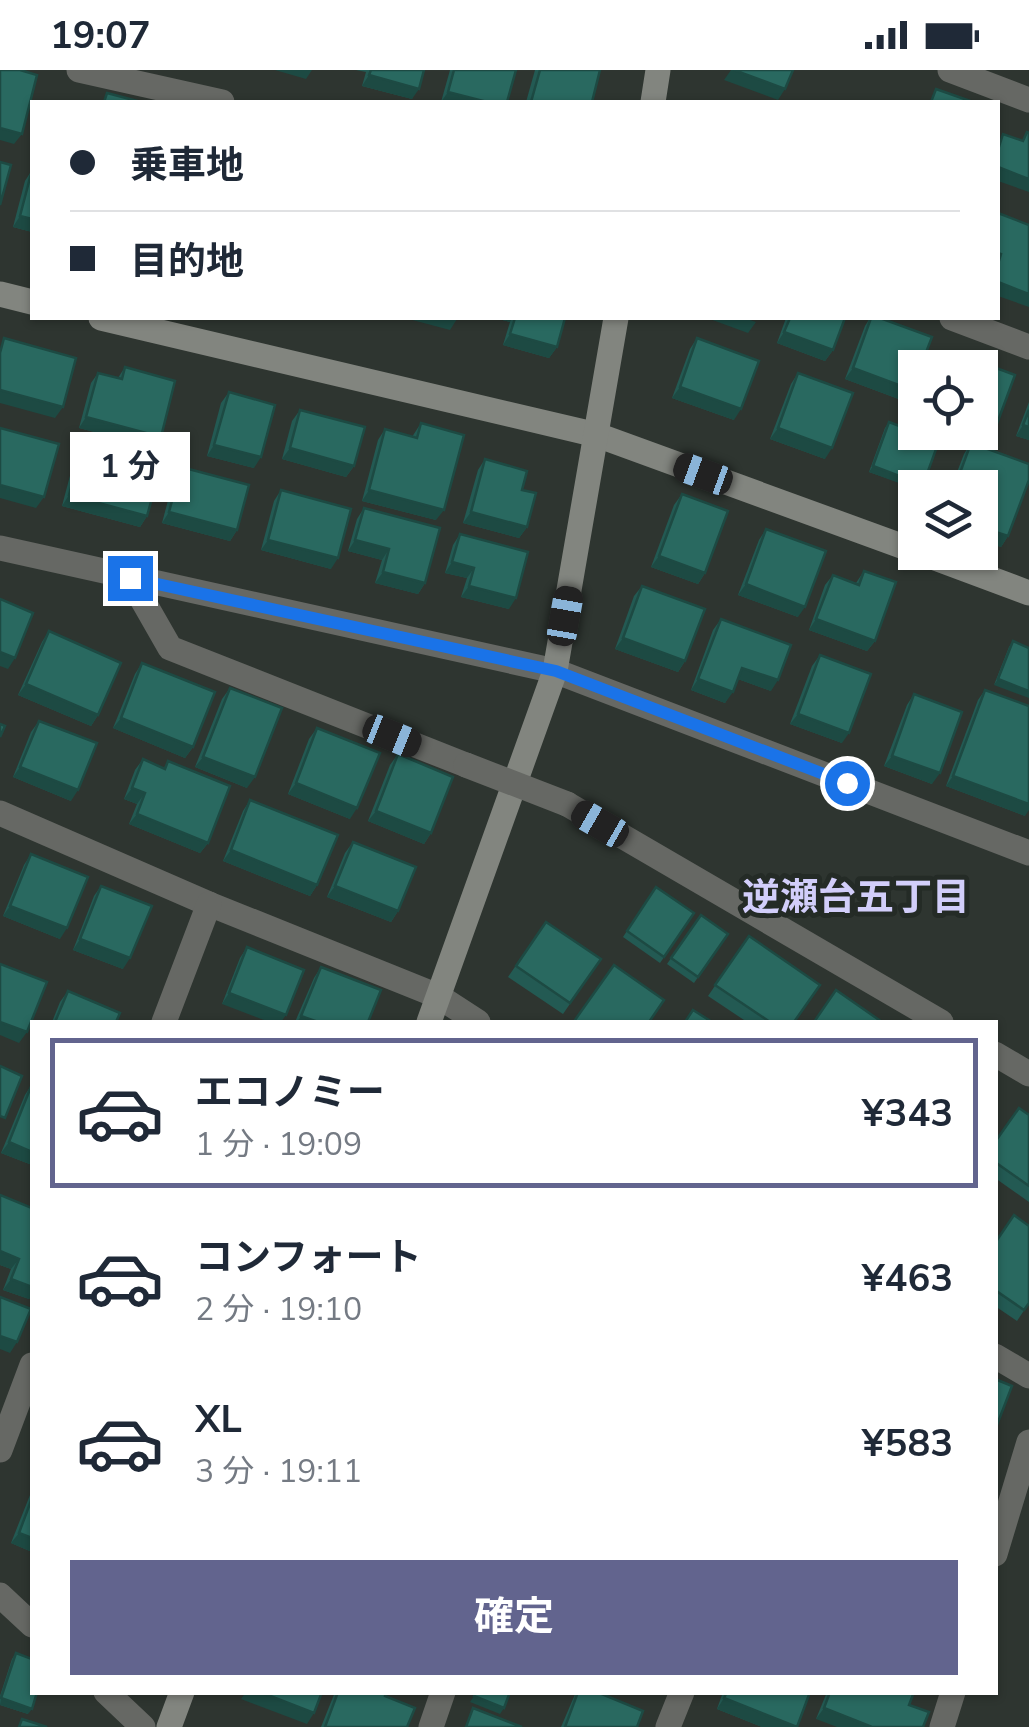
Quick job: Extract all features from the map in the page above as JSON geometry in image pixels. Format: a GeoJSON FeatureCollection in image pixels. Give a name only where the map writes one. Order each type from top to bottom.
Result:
{"type":"FeatureCollection","features":[{"type":"Feature","properties":{"kind":"street"},"geometry":{"type":"LineString","coordinates":[[78,70],[213,100]]}},
{"type":"Feature","properties":{"kind":"street"},"geometry":{"type":"LineString","coordinates":[[652,100],[658,70]]}},
{"type":"Feature","properties":{"kind":"street"},"geometry":{"type":"LineString","coordinates":[[950,70],[1029,100]]}},
{"type":"Feature","properties":{"kind":"street"},"geometry":{"type":"LineString","coordinates":[[0,294],[30,302]]}},
{"type":"Feature","properties":{"kind":"street"},"geometry":{"type":"LineString","coordinates":[[110,320],[596,434],[898,545]]}},
{"type":"Feature","properties":{"kind":"street"},"geometry":{"type":"LineString","coordinates":[[429,1020],[556,671],[616,320]]}},
{"type":"Feature","properties":{"kind":"street"},"geometry":{"type":"LineString","coordinates":[[957,320],[1029,347]]}},
{"type":"Feature","properties":{"kind":"street"},"geometry":{"type":"LineString","coordinates":[[0,548],[556,671],[1029,853]]}},
{"type":"Feature","properties":{"kind":"street"},"geometry":{"type":"LineString","coordinates":[[966,570],[1029,593]]}},
{"type":"Feature","properties":{"kind":"street"},"geometry":{"type":"LineString","coordinates":[[130,578],[170,648],[566,804],[938,1020]]}},
{"type":"Feature","properties":{"kind":"street"},"geometry":{"type":"LineString","coordinates":[[0,813],[209,904],[438,996],[475,1020]]}},
{"type":"Feature","properties":{"kind":"street"},"geometry":{"type":"LineString","coordinates":[[165,1020],[209,904]]}},
{"type":"Feature","properties":{"kind":"street"},"geometry":{"type":"LineString","coordinates":[[998,1056],[1029,1074]]}},
{"type":"Feature","properties":{"kind":"street"},"geometry":{"type":"LineString","coordinates":[[998,1358],[1029,1376]]}},
{"type":"Feature","properties":{"kind":"street"},"geometry":{"type":"LineString","coordinates":[[0,1450],[30,1370]]}},
{"type":"Feature","properties":{"kind":"street"},"geometry":{"type":"LineString","coordinates":[[998,1544],[1029,1442]]}},
{"type":"Feature","properties":{"kind":"street"},"geometry":{"type":"LineString","coordinates":[[0,1595],[30,1623]]}},
{"type":"Feature","properties":{"kind":"street"},"geometry":{"type":"LineString","coordinates":[[109,1695],[143,1727]]}},
{"type":"Feature","properties":{"kind":"street"},"geometry":{"type":"LineString","coordinates":[[170,1727],[181,1695]]}},
{"type":"Feature","properties":{"kind":"street"},"geometry":{"type":"LineString","coordinates":[[431,1727],[442,1695]]}},
{"type":"Feature","properties":{"kind":"street"},"geometry":{"type":"LineString","coordinates":[[668,1727],[681,1695]]}},
{"type":"Feature","properties":{"kind":"street"},"geometry":{"type":"LineString","coordinates":[[942,1727],[952,1695]]}},
{"type":"Feature","properties":{"kind":"building"},"geometry":{"type":"Polygon","coordinates":[[[0,70],[37,75],[22,134],[0,128],[0,70]]]}},
{"type":"Feature","properties":{"kind":"building"},"geometry":{"type":"Polygon","coordinates":[[[371,70],[424,70],[419,89],[369,75],[371,70]]]}},
{"type":"Feature","properties":{"kind":"building"},"geometry":{"type":"Polygon","coordinates":[[[454,70],[516,70],[508,100],[479,100],[448,92],[454,70]]]}},
{"type":"Feature","properties":{"kind":"building"},"geometry":{"type":"Polygon","coordinates":[[[540,70],[600,70],[592,100],[532,100],[540,70]]]}},
{"type":"Feature","properties":{"kind":"building"},"geometry":{"type":"Polygon","coordinates":[[[734,70],[793,70],[785,89],[734,70]]]}},
{"type":"Feature","properties":{"kind":"building"},"geometry":{"type":"Polygon","coordinates":[[[936,89],[967,100],[932,100],[936,89]]]}},
{"type":"Feature","properties":{"kind":"building"},"geometry":{"type":"Polygon","coordinates":[[[107,93],[133,100],[105,100],[107,93]]]}},
{"type":"Feature","properties":{"kind":"building"},"geometry":{"type":"Polygon","coordinates":[[[1029,133],[1029,179],[1000,168],[1003,134],[1023,141],[1029,133]]]}},
{"type":"Feature","properties":{"kind":"building"},"geometry":{"type":"Polygon","coordinates":[[[0,162],[11,165],[0,205],[0,162]]]}},
{"type":"Feature","properties":{"kind":"building"},"geometry":{"type":"Polygon","coordinates":[[[30,178],[30,218],[20,216],[30,178]]]}},
{"type":"Feature","properties":{"kind":"building"},"geometry":{"type":"Polygon","coordinates":[[[1000,214],[1029,225],[1029,294],[1000,283],[1000,214]]]}},
{"type":"Feature","properties":{"kind":"building"},"geometry":{"type":"Polygon","coordinates":[[[514,320],[564,320],[557,347],[510,334],[514,320]]]}},
{"type":"Feature","properties":{"kind":"building"},"geometry":{"type":"Polygon","coordinates":[[[789,320],[844,320],[833,350],[784,332],[789,320]]]}},
{"type":"Feature","properties":{"kind":"building"},"geometry":{"type":"Polygon","coordinates":[[[870,320],[885,320],[932,337],[927,350],[898,350],[898,385],[853,368],[870,320]]]}},
{"type":"Feature","properties":{"kind":"building"},"geometry":{"type":"Polygon","coordinates":[[[4,338],[76,358],[63,407],[0,390],[4,338]]]}},
{"type":"Feature","properties":{"kind":"building"},"geometry":{"type":"Polygon","coordinates":[[[697,338],[759,361],[741,409],[680,387],[697,338]]]}},
{"type":"Feature","properties":{"kind":"building"},"geometry":{"type":"Polygon","coordinates":[[[125,367],[175,381],[161,437],[86,417],[98,373],[122,379],[125,367]]]}},
{"type":"Feature","properties":{"kind":"building"},"geometry":{"type":"Polygon","coordinates":[[[998,369],[1015,375],[998,421],[998,369]]]}},
{"type":"Feature","properties":{"kind":"building"},"geometry":{"type":"Polygon","coordinates":[[[798,373],[853,393],[832,448],[778,428],[798,373]]]}},
{"type":"Feature","properties":{"kind":"building"},"geometry":{"type":"Polygon","coordinates":[[[229,392],[275,405],[261,457],[214,445],[229,392]]]}},
{"type":"Feature","properties":{"kind":"building"},"geometry":{"type":"Polygon","coordinates":[[[300,410],[365,427],[354,466],[290,448],[300,410]]]}},
{"type":"Feature","properties":{"kind":"building"},"geometry":{"type":"Polygon","coordinates":[[[889,422],[898,425],[898,450],[936,450],[928,470],[898,470],[898,476],[873,466],[889,422]]]}},
{"type":"Feature","properties":{"kind":"building"},"geometry":{"type":"Polygon","coordinates":[[[421,423],[464,435],[444,510],[369,490],[385,429],[417,438],[421,423]]]}},
{"type":"Feature","properties":{"kind":"building"},"geometry":{"type":"Polygon","coordinates":[[[0,428],[59,444],[44,497],[0,485],[0,428]]]}},
{"type":"Feature","properties":{"kind":"building"},"geometry":{"type":"Polygon","coordinates":[[[83,442],[162,463],[147,516],[69,495],[83,442]]]}},
{"type":"Feature","properties":{"kind":"building"},"geometry":{"type":"Polygon","coordinates":[[[968,450],[990,450],[1029,464],[1029,480],[1008,536],[998,533],[998,470],[961,470],[968,450]]]}},
{"type":"Feature","properties":{"kind":"building"},"geometry":{"type":"Polygon","coordinates":[[[485,459],[527,471],[522,490],[536,493],[527,527],[471,512],[485,459]]]}},
{"type":"Feature","properties":{"kind":"building"},"geometry":{"type":"Polygon","coordinates":[[[181,467],[249,485],[237,530],[169,512],[181,467]]]}},
{"type":"Feature","properties":{"kind":"building"},"geometry":{"type":"Polygon","coordinates":[[[281,490],[351,509],[338,558],[268,540],[281,490]]]}},
{"type":"Feature","properties":{"kind":"building"},"geometry":{"type":"Polygon","coordinates":[[[682,494],[728,511],[705,573],[659,556],[682,494]]]}},
{"type":"Feature","properties":{"kind":"building"},"geometry":{"type":"Polygon","coordinates":[[[364,508],[440,528],[425,583],[383,572],[389,549],[355,540],[364,508]]]}},
{"type":"Feature","properties":{"kind":"building"},"geometry":{"type":"Polygon","coordinates":[[[766,529],[826,551],[805,607],[746,584],[766,529]]]}},
{"type":"Feature","properties":{"kind":"building"},"geometry":{"type":"Polygon","coordinates":[[[460,534],[528,552],[516,598],[469,586],[474,568],[452,562],[460,534]]]}},
{"type":"Feature","properties":{"kind":"building"},"geometry":{"type":"Polygon","coordinates":[[[864,571],[896,582],[875,641],[816,619],[833,575],[859,585],[864,571]]]}},
{"type":"Feature","properties":{"kind":"building"},"geometry":{"type":"Polygon","coordinates":[[[642,586],[705,609],[685,661],[623,638],[642,586]]]}},
{"type":"Feature","properties":{"kind":"building"},"geometry":{"type":"Polygon","coordinates":[[[0,599],[33,613],[15,658],[0,652],[0,599]]]}},
{"type":"Feature","properties":{"kind":"building"},"geometry":{"type":"Polygon","coordinates":[[[721,619],[791,645],[778,680],[742,668],[733,692],[698,679],[721,619]]]}},
{"type":"Feature","properties":{"kind":"building"},"geometry":{"type":"Polygon","coordinates":[[[49,631],[121,663],[98,715],[26,684],[49,631]]]}},
{"type":"Feature","properties":{"kind":"building"},"geometry":{"type":"Polygon","coordinates":[[[1013,641],[1029,648],[1029,691],[998,679],[1013,641]]]}},
{"type":"Feature","properties":{"kind":"building"},"geometry":{"type":"Polygon","coordinates":[[[820,655],[871,674],[849,733],[798,714],[820,655]]]}},
{"type":"Feature","properties":{"kind":"building"},"geometry":{"type":"Polygon","coordinates":[[[142,663],[215,692],[193,747],[121,718],[142,663]]]}},
{"type":"Feature","properties":{"kind":"building"},"geometry":{"type":"Polygon","coordinates":[[[230,688],[282,708],[255,777],[203,757],[230,688]]]}},
{"type":"Feature","properties":{"kind":"building"},"geometry":{"type":"Polygon","coordinates":[[[985,690],[1029,706],[1029,804],[953,776],[985,690]]]}},
{"type":"Feature","properties":{"kind":"building"},"geometry":{"type":"Polygon","coordinates":[[[914,694],[962,712],[940,773],[892,756],[914,694]]]}},
{"type":"Feature","properties":{"kind":"building"},"geometry":{"type":"Polygon","coordinates":[[[39,721],[97,743],[78,790],[20,767],[39,721]]]}},
{"type":"Feature","properties":{"kind":"building"},"geometry":{"type":"Polygon","coordinates":[[[317,728],[380,753],[357,808],[296,783],[317,728]]]}},
{"type":"Feature","properties":{"kind":"building"},"geometry":{"type":"Polygon","coordinates":[[[398,754],[453,777],[431,833],[376,811],[398,754]]]}},
{"type":"Feature","properties":{"kind":"building"},"geometry":{"type":"Polygon","coordinates":[[[143,759],[165,769],[168,761],[230,786],[208,843],[137,814],[145,793],[132,788],[143,759]]]}},
{"type":"Feature","properties":{"kind":"building"},"geometry":{"type":"Polygon","coordinates":[[[250,800],[338,835],[317,885],[231,850],[250,800]]]}},
{"type":"Feature","properties":{"kind":"building"},"geometry":{"type":"Polygon","coordinates":[[[353,842],[416,867],[398,911],[335,886],[353,842]]]}},
{"type":"Feature","properties":{"kind":"building"},"geometry":{"type":"Polygon","coordinates":[[[31,854],[88,877],[67,928],[10,906],[31,854]]]}},
{"type":"Feature","properties":{"kind":"building"},"geometry":{"type":"Polygon","coordinates":[[[101,886],[152,906],[130,958],[80,939],[101,886]]]}},
{"type":"Feature","properties":{"kind":"building"},"geometry":{"type":"Polygon","coordinates":[[[656,887],[694,913],[664,957],[627,931],[656,887]]]}},
{"type":"Feature","properties":{"kind":"building"},"geometry":{"type":"Polygon","coordinates":[[[701,915],[728,934],[698,977],[671,958],[701,915]]]}},
{"type":"Feature","properties":{"kind":"building"},"geometry":{"type":"Polygon","coordinates":[[[546,922],[601,959],[570,1003],[516,966],[546,922]]]}},
{"type":"Feature","properties":{"kind":"building"},"geometry":{"type":"Polygon","coordinates":[[[749,936],[820,985],[795,1020],[767,1020],[715,985],[749,936]]]}},
{"type":"Feature","properties":{"kind":"building"},"geometry":{"type":"Polygon","coordinates":[[[247,947],[304,970],[286,1015],[229,993],[247,947]]]}},
{"type":"Feature","properties":{"kind":"building"},"geometry":{"type":"Polygon","coordinates":[[[0,964],[47,982],[27,1032],[0,1022],[0,964]]]}},
{"type":"Feature","properties":{"kind":"building"},"geometry":{"type":"Polygon","coordinates":[[[614,965],[664,1000],[650,1020],[575,1020],[614,965]]]}},
{"type":"Feature","properties":{"kind":"building"},"geometry":{"type":"Polygon","coordinates":[[[321,967],[381,990],[369,1020],[312,1020],[301,1016],[321,967]]]}},
{"type":"Feature","properties":{"kind":"building"},"geometry":{"type":"Polygon","coordinates":[[[836,990],[879,1020],[815,1020],[836,990]]]}},
{"type":"Feature","properties":{"kind":"building"},"geometry":{"type":"Polygon","coordinates":[[[68,991],[120,1013],[117,1020],[56,1020],[68,991]]]}},
{"type":"Feature","properties":{"kind":"building"},"geometry":{"type":"Polygon","coordinates":[[[693,1010],[709,1020],[686,1020],[693,1010]]]}},
{"type":"Feature","properties":{"kind":"building"},"geometry":{"type":"Polygon","coordinates":[[[0,1066],[22,1076],[5,1118],[0,1116],[0,1066]]]}},
{"type":"Feature","properties":{"kind":"building"},"geometry":{"type":"Polygon","coordinates":[[[30,1089],[30,1151],[9,1142],[30,1089]]]}},
{"type":"Feature","properties":{"kind":"building"},"geometry":{"type":"Polygon","coordinates":[[[1019,1108],[1029,1115],[1029,1186],[998,1164],[998,1138],[1019,1108]]]}},
{"type":"Feature","properties":{"kind":"building"},"geometry":{"type":"Polygon","coordinates":[[[0,1195],[30,1207],[30,1286],[11,1279],[19,1259],[0,1251],[0,1195]]]}},
{"type":"Feature","properties":{"kind":"building"},"geometry":{"type":"Polygon","coordinates":[[[1014,1215],[1029,1226],[1029,1303],[1024,1310],[998,1292],[998,1239],[1014,1215]]]}},
{"type":"Feature","properties":{"kind":"building"},"geometry":{"type":"Polygon","coordinates":[[[0,1297],[30,1309],[17,1342],[0,1336],[0,1297]]]}},
{"type":"Feature","properties":{"kind":"building"},"geometry":{"type":"Polygon","coordinates":[[[998,1380],[1012,1386],[998,1422],[998,1380]]]}},
{"type":"Feature","properties":{"kind":"building"},"geometry":{"type":"Polygon","coordinates":[[[30,1503],[30,1537],[19,1533],[30,1503]]]}},
{"type":"Feature","properties":{"kind":"building"},"geometry":{"type":"Polygon","coordinates":[[[16,1653],[30,1658],[30,1695],[36,1695],[32,1709],[1,1698],[16,1653]]]}},
{"type":"Feature","properties":{"kind":"building"},"geometry":{"type":"Polygon","coordinates":[[[268,1695],[321,1695],[314,1713],[268,1695]]]}},
{"type":"Feature","properties":{"kind":"building"},"geometry":{"type":"Polygon","coordinates":[[[337,1695],[385,1695],[415,1708],[407,1727],[325,1727],[337,1695]]]}},
{"type":"Feature","properties":{"kind":"building"},"geometry":{"type":"Polygon","coordinates":[[[474,1695],[509,1695],[504,1708],[474,1695]]]}},
{"type":"Feature","properties":{"kind":"building"},"geometry":{"type":"Polygon","coordinates":[[[577,1695],[604,1695],[643,1711],[637,1727],[565,1727],[577,1695]]]}},
{"type":"Feature","properties":{"kind":"building"},"geometry":{"type":"Polygon","coordinates":[[[726,1695],[809,1695],[797,1727],[724,1698],[726,1695]]]}},
{"type":"Feature","properties":{"kind":"building"},"geometry":{"type":"Polygon","coordinates":[[[829,1695],[913,1695],[909,1705],[929,1712],[923,1727],[872,1727],[824,1708],[829,1695]]]}},
{"type":"Feature","properties":{"kind":"building"},"geometry":{"type":"Polygon","coordinates":[[[473,1708],[522,1727],[466,1727],[473,1708]]]}},
{"type":"Feature","properties":{"kind":"building"},"geometry":{"type":"Polygon","coordinates":[[[22,1719],[47,1727],[19,1727],[22,1719]]]}},
{"type":"Feature","properties":{"kind":"district","name":"逆瀬台五丁目"},"geometry":{"type":"Point","coordinates":[856,897]}},
{"type":"Feature","properties":{"kind":"route"},"geometry":{"type":"LineString","coordinates":[[130,578],[556,671],[847,783]]}}]}
